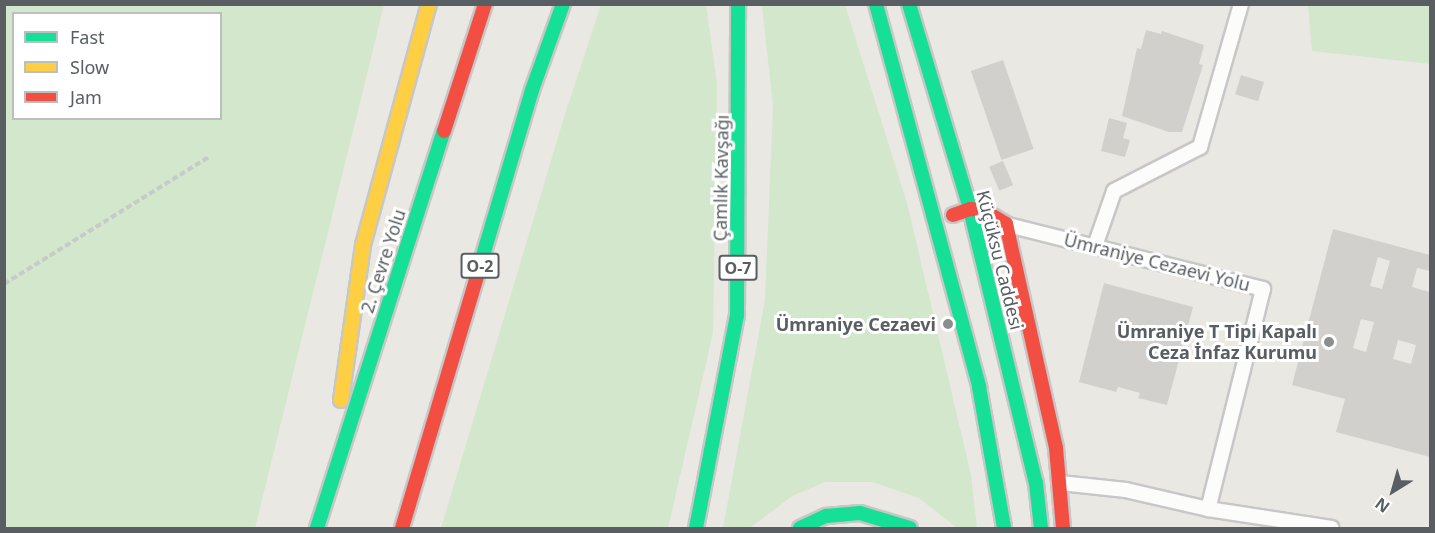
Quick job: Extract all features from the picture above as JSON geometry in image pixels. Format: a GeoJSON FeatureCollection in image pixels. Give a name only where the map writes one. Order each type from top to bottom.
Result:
{"type":"FeatureCollection","features":[{"type":"Feature","properties":{"kind":"main road"},"geometry":{"type":"LineString","coordinates":[[329,485],[363,245],[429,4]]}},
{"type":"Feature","properties":{"kind":"main road","name":"2. Çevre Yolu"},"geometry":{"type":"LineString","coordinates":[[317,528],[485,4]]}},
{"type":"Feature","properties":{"kind":"main road","name":"O-2"},"geometry":{"type":"LineString","coordinates":[[402,528],[532,90],[563,4]]}},
{"type":"Feature","properties":{"kind":"main road","name":"Çamlık Kavşağı"},"geometry":{"type":"LineString","coordinates":[[696,528],[737,315],[738,4]]}},
{"type":"Feature","properties":{"kind":"main road"},"geometry":{"type":"LineString","coordinates":[[876,4],[979,387],[1004,528]]}},
{"type":"Feature","properties":{"kind":"main road","name":"Küçüksu Caddesi"},"geometry":{"type":"LineString","coordinates":[[909,4],[970,209],[1038,502],[1041,528]]}},
{"type":"Feature","properties":{"kind":"main road"},"geometry":{"type":"LineString","coordinates":[[937,230],[956,213],[970,209],[983,210],[1006,224],[1041,372],[1060,483],[1063,528]]}},
{"type":"Feature","properties":{"kind":"main road"},"geometry":{"type":"LineString","coordinates":[[960,314],[984,336]]}},
{"type":"Feature","properties":{"kind":"main road"},"geometry":{"type":"LineString","coordinates":[[992,367],[997,388]]}},
{"type":"Feature","properties":{"kind":"main road"},"geometry":{"type":"LineString","coordinates":[[1021,491],[1025,497],[1038,502],[1051,496],[1060,483]]}},
{"type":"Feature","properties":{"kind":"main road"},"geometry":{"type":"LineString","coordinates":[[800,528],[826,516],[860,513],[910,528]]}},
{"type":"Feature","properties":{"kind":"lane"},"geometry":{"type":"LineString","coordinates":[[1095,246],[1114,191],[1200,147],[1241,4]]}},
{"type":"Feature","properties":{"kind":"lane","name":"Ümraniye Cezaevi Yolu"},"geometry":{"type":"LineString","coordinates":[[1006,224],[1263,289],[1208,509]]}},
{"type":"Feature","properties":{"kind":"lane"},"geometry":{"type":"LineString","coordinates":[[1060,483],[1126,490],[1208,509],[1332,528]]}},
{"type":"Feature","properties":{"kind":"path"},"geometry":{"type":"LineString","coordinates":[[4,284],[209,158]]}},
{"type":"Feature","properties":{"kind":"green space"},"geometry":{"type":"Polygon","coordinates":[[[4,5],[384,5],[255,528],[5,528],[4,5]]]}},
{"type":"Feature","properties":{"kind":"green space"},"geometry":{"type":"Polygon","coordinates":[[[601,5],[706,5],[717,84],[713,333],[668,528],[441,528],[565,114],[601,5]]]}},
{"type":"Feature","properties":{"kind":"green space"},"geometry":{"type":"Polygon","coordinates":[[[762,5],[845,5],[907,203],[971,475],[977,528],[957,528],[919,498],[872,482],[825,482],[792,496],[750,528],[723,528],[765,300],[773,106],[762,5]]]}},
{"type":"Feature","properties":{"kind":"green space"},"geometry":{"type":"Polygon","coordinates":[[[1308,5],[1430,5],[1430,64],[1312,51],[1308,5]]]}},
{"type":"Feature","properties":{"kind":"building"},"geometry":{"type":"Polygon","coordinates":[[[1146,30],[1161,34],[1162,31],[1204,45],[1199,64],[1203,65],[1182,132],[1169,132],[1122,116],[1137,48],[1141,49],[1146,30]]]}},
{"type":"Feature","properties":{"kind":"building"},"geometry":{"type":"Polygon","coordinates":[[[1003,60],[1034,149],[1001,160],[971,71],[1003,60]]]}},
{"type":"Feature","properties":{"kind":"building"},"geometry":{"type":"Polygon","coordinates":[[[1241,75],[1264,82],[1258,101],[1235,94],[1241,75]]]}},
{"type":"Feature","properties":{"kind":"building"},"geometry":{"type":"Polygon","coordinates":[[[1109,118],[1127,123],[1123,138],[1130,140],[1125,157],[1101,151],[1109,118]]]}},
{"type":"Feature","properties":{"kind":"building"},"geometry":{"type":"Polygon","coordinates":[[[1003,161],[1013,185],[999,191],[989,167],[1003,161]]]}},
{"type":"Feature","properties":{"kind":"building","name":"Ümraniye T Tipi Kapalı Ceza İnfaz Kurumu"},"geometry":{"type":"Polygon","coordinates":[[[1333,229],[1430,255],[1430,271],[1417,268],[1412,287],[1430,292],[1430,457],[1336,432],[1345,399],[1292,385],[1333,229]],[[1378,257],[1370,286],[1382,289],[1390,261],[1378,257]],[[1361,319],[1353,348],[1366,352],[1374,322],[1361,319]],[[1398,340],[1393,359],[1411,364],[1416,345],[1398,340]]]}},
{"type":"Feature","properties":{"kind":"building"},"geometry":{"type":"Polygon","coordinates":[[[1104,283],[1193,307],[1167,405],[1138,398],[1140,393],[1118,387],[1116,392],[1079,382],[1104,283]]]}},
{"type":"Feature","properties":{"kind":"traffic: fast"},"geometry":{"type":"LineString","coordinates":[[476,279],[532,90],[563,4]]}},
{"type":"Feature","properties":{"kind":"traffic: fast"},"geometry":{"type":"LineString","coordinates":[[696,528],[737,315],[738,4]]}},
{"type":"Feature","properties":{"kind":"traffic: fast"},"geometry":{"type":"LineString","coordinates":[[876,4],[979,387],[1004,528]]}},
{"type":"Feature","properties":{"kind":"traffic: fast"},"geometry":{"type":"LineString","coordinates":[[909,4],[970,209],[1036,483],[1041,528]]}},
{"type":"Feature","properties":{"kind":"traffic: fast"},"geometry":{"type":"LineString","coordinates":[[317,528],[444,131]]}},
{"type":"Feature","properties":{"kind":"traffic: fast"},"geometry":{"type":"LineString","coordinates":[[800,528],[826,516],[860,513],[910,528]]}},
{"type":"Feature","properties":{"kind":"traffic: slow"},"geometry":{"type":"LineString","coordinates":[[341,400],[363,245],[429,4]]}},
{"type":"Feature","properties":{"kind":"traffic: jam"},"geometry":{"type":"LineString","coordinates":[[444,131],[485,4]]}},
{"type":"Feature","properties":{"kind":"traffic: jam"},"geometry":{"type":"LineString","coordinates":[[953,215],[970,209],[983,210],[1006,224],[1056,448],[1063,528]]}},
{"type":"Feature","properties":{"kind":"traffic: jam"},"geometry":{"type":"LineString","coordinates":[[402,528],[476,279]]}},
{"type":"Feature","properties":{"kind":"place","name":"Ümraniye Cezaevi"},"geometry":{"type":"Point","coordinates":[948,324]}},
{"type":"Feature","properties":{"kind":"place","name":"Ümraniye T Tipi Kapalı Ceza İnfaz Kurumu"},"geometry":{"type":"Point","coordinates":[1329,342]}}]}
